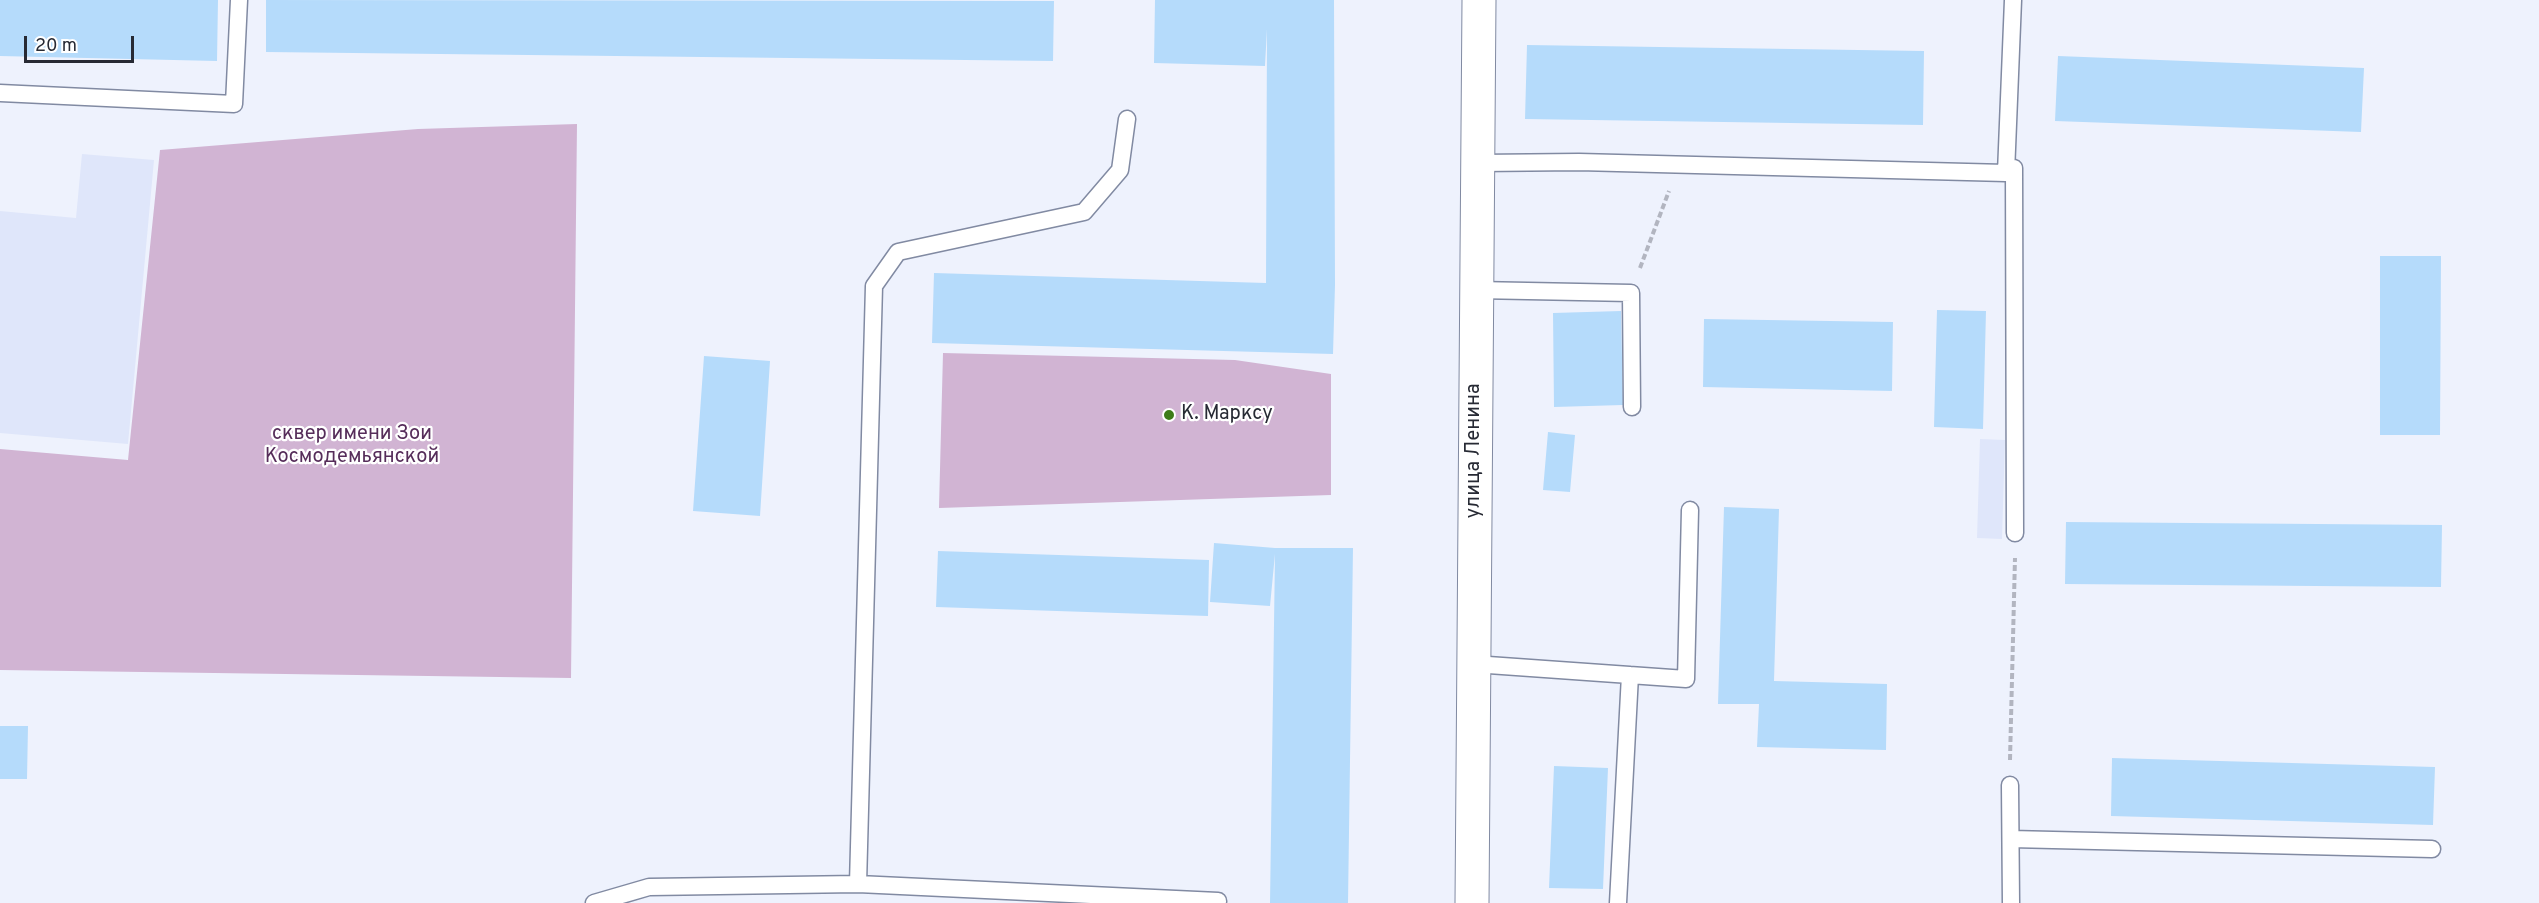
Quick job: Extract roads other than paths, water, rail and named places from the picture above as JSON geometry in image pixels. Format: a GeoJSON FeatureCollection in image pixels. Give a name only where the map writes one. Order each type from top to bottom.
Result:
{"type":"FeatureCollection","features":[{"type":"Feature","properties":{"kind":"main road","name":"улица Ленина"},"geometry":{"type":"LineString","coordinates":[[1472,903],[1479,0]]}},
{"type":"Feature","properties":{"kind":"lane"},"geometry":{"type":"LineString","coordinates":[[0,93],[234,104],[239,0]]}},
{"type":"Feature","properties":{"kind":"lane"},"geometry":{"type":"LineString","coordinates":[[2006,173],[2013,0]]}},
{"type":"Feature","properties":{"kind":"lane"},"geometry":{"type":"LineString","coordinates":[[858,884],[874,286],[898,252],[1084,212],[1120,170],[1127,119]]}},
{"type":"Feature","properties":{"kind":"lane"},"geometry":{"type":"LineString","coordinates":[[1479,163],[2006,173],[2014,168],[2015,533]]}},
{"type":"Feature","properties":{"kind":"lane"},"geometry":{"type":"LineString","coordinates":[[1476,290],[1631,293],[1632,407]]}},
{"type":"Feature","properties":{"kind":"lane"},"geometry":{"type":"LineString","coordinates":[[1473,664],[1686,679],[1690,510]]}},
{"type":"Feature","properties":{"kind":"lane"},"geometry":{"type":"LineString","coordinates":[[1618,903],[1630,675]]}},
{"type":"Feature","properties":{"kind":"lane"},"geometry":{"type":"LineString","coordinates":[[2010,785],[2011,903]]}},
{"type":"Feature","properties":{"kind":"lane"},"geometry":{"type":"LineString","coordinates":[[2011,838],[2432,849]]}},
{"type":"Feature","properties":{"kind":"lane"},"geometry":{"type":"LineString","coordinates":[[594,903],[649,887],[858,884],[1218,901]]}},
{"type":"Feature","properties":{"kind":"place","name":"К. Марксу"},"geometry":{"type":"Point","coordinates":[1169,415]}},
{"type":"Feature","properties":{"kind":"park label","name":"сквер имени Зои Космодемьянской"},"geometry":{"type":"Point","coordinates":[352,446]}}]}
